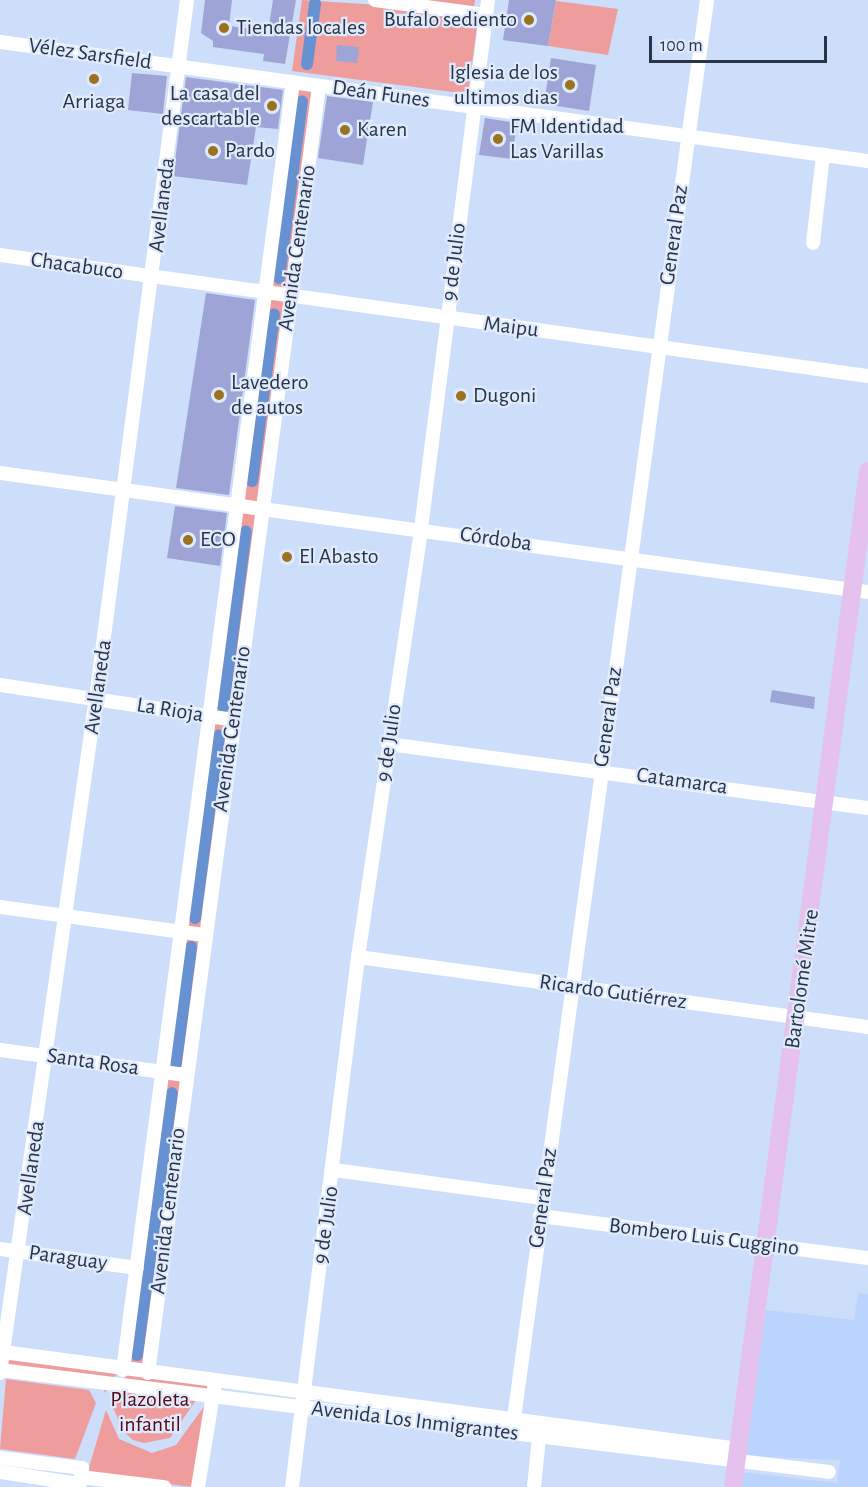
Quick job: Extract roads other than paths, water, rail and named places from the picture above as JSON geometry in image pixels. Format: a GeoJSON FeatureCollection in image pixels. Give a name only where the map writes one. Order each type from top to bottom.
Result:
{"type":"FeatureCollection","features":[{"type":"Feature","properties":{"kind":"main road","name":"Bartolomé Mitre"},"geometry":{"type":"LineString","coordinates":[[734,1487],[826,803],[860,591],[868,471]]}},
{"type":"Feature","properties":{"kind":"street","name":"Avellaneda"},"geometry":{"type":"LineString","coordinates":[[0,1371],[47,1056],[96,698],[153,276],[187,0]]}},
{"type":"Feature","properties":{"kind":"street"},"geometry":{"type":"LineString","coordinates":[[375,0],[486,15]]}},
{"type":"Feature","properties":{"kind":"street","name":"9 de Julio"},"geometry":{"type":"LineString","coordinates":[[292,1487],[334,1170],[358,957],[421,529],[488,0]]}},
{"type":"Feature","properties":{"kind":"street","name":"General Paz"},"geometry":{"type":"LineString","coordinates":[[513,1426],[542,1198],[574,987],[658,345],[707,0]]}},
{"type":"Feature","properties":{"kind":"street","name":"Vélez Sarsfield"},"geometry":{"type":"LineString","coordinates":[[0,42],[180,67]]}},
{"type":"Feature","properties":{"kind":"street","name":"Deán Funes"},"geometry":{"type":"LineString","coordinates":[[180,67],[868,161]]}},
{"type":"Feature","properties":{"kind":"street","name":"Avenida Centenario"},"geometry":{"type":"LineString","coordinates":[[123,1370],[239,505],[293,82]]}},
{"type":"Feature","properties":{"kind":"street","name":"Avenida Centenario"},"geometry":{"type":"LineString","coordinates":[[148,1373],[185,1075],[319,86]]}},
{"type":"Feature","properties":{"kind":"street"},"geometry":{"type":"LineString","coordinates":[[813,243],[823,155]]}},
{"type":"Feature","properties":{"kind":"street","name":"Chacabuco"},"geometry":{"type":"LineString","coordinates":[[0,255],[153,276]]}},
{"type":"Feature","properties":{"kind":"street","name":"Maipu"},"geometry":{"type":"LineString","coordinates":[[153,276],[291,294],[446,319],[658,345],[868,376]]}},
{"type":"Feature","properties":{"kind":"street","name":"Córdoba"},"geometry":{"type":"LineString","coordinates":[[0,473],[630,557],[860,591]]}},
{"type":"Feature","properties":{"kind":"street","name":"La Rioja"},"geometry":{"type":"LineString","coordinates":[[0,685],[233,720]]}},
{"type":"Feature","properties":{"kind":"street","name":"Catamarca"},"geometry":{"type":"LineString","coordinates":[[388,744],[601,770],[868,808]]}},
{"type":"Feature","properties":{"kind":"street"},"geometry":{"type":"LineString","coordinates":[[0,907],[204,934]]}},
{"type":"Feature","properties":{"kind":"street","name":"Ricardo Gutiérrez"},"geometry":{"type":"LineString","coordinates":[[358,957],[868,1027]]}},
{"type":"Feature","properties":{"kind":"street","name":"Santa Rosa"},"geometry":{"type":"LineString","coordinates":[[0,1050],[185,1075]]}},
{"type":"Feature","properties":{"kind":"street"},"geometry":{"type":"LineString","coordinates":[[334,1170],[542,1198]]}},
{"type":"Feature","properties":{"kind":"street","name":"Bombero Luis Cuggino"},"geometry":{"type":"LineString","coordinates":[[540,1216],[766,1243],[868,1258]]}},
{"type":"Feature","properties":{"kind":"street","name":"Paraguay"},"geometry":{"type":"LineString","coordinates":[[0,1250],[137,1268]]}},
{"type":"Feature","properties":{"kind":"street","name":"Avenida Los Inmigrantes"},"geometry":{"type":"LineString","coordinates":[[3,1352],[123,1370],[304,1392],[513,1426],[738,1455],[829,1472]]}},
{"type":"Feature","properties":{"kind":"street","name":"Avenida Los Inmigrantes"},"geometry":{"type":"LineString","coordinates":[[0,1371],[213,1398],[513,1426],[540,1438],[738,1455]]}},
{"type":"Feature","properties":{"kind":"street"},"geometry":{"type":"LineString","coordinates":[[198,1487],[215,1382]]}},
{"type":"Feature","properties":{"kind":"street"},"geometry":{"type":"LineString","coordinates":[[534,1487],[540,1438]]}},
{"type":"Feature","properties":{"kind":"street"},"geometry":{"type":"LineString","coordinates":[[0,1458],[80,1479]]}},
{"type":"Feature","properties":{"kind":"street"},"geometry":{"type":"LineString","coordinates":[[0,1472],[164,1487]]}},
{"type":"Feature","properties":{"kind":"waterway"},"geometry":{"type":"LineString","coordinates":[[307,64],[315,4]]}},
{"type":"Feature","properties":{"kind":"waterway"},"geometry":{"type":"LineString","coordinates":[[279,278],[302,101]]}},
{"type":"Feature","properties":{"kind":"waterway"},"geometry":{"type":"LineString","coordinates":[[252,481],[274,314]]}},
{"type":"Feature","properties":{"kind":"waterway"},"geometry":{"type":"LineString","coordinates":[[223,707],[246,531]]}},
{"type":"Feature","properties":{"kind":"waterway"},"geometry":{"type":"LineString","coordinates":[[195,918],[219,736]]}},
{"type":"Feature","properties":{"kind":"waterway"},"geometry":{"type":"LineString","coordinates":[[176,1063],[191,947]]}},
{"type":"Feature","properties":{"kind":"waterway"},"geometry":{"type":"LineString","coordinates":[[137,1355],[172,1093]]}},
{"type":"Feature","properties":{"kind":"place","name":"Bufalo sediento"},"geometry":{"type":"Point","coordinates":[529,20]}},
{"type":"Feature","properties":{"kind":"place","name":"Tiendas locales"},"geometry":{"type":"Point","coordinates":[224,28]}},
{"type":"Feature","properties":{"kind":"place","name":"Arriaga"},"geometry":{"type":"Point","coordinates":[94,79]}},
{"type":"Feature","properties":{"kind":"place","name":"Iglesia de los ultimos dias"},"geometry":{"type":"Point","coordinates":[570,85]}},
{"type":"Feature","properties":{"kind":"place","name":"La casa del descartable"},"geometry":{"type":"Point","coordinates":[272,106]}},
{"type":"Feature","properties":{"kind":"place","name":"Karen"},"geometry":{"type":"Point","coordinates":[345,130]}},
{"type":"Feature","properties":{"kind":"place","name":"FM Identidad Las Varillas"},"geometry":{"type":"Point","coordinates":[498,139]}},
{"type":"Feature","properties":{"kind":"place","name":"Pardo"},"geometry":{"type":"Point","coordinates":[213,151]}},
{"type":"Feature","properties":{"kind":"place","name":"Lavedero de autos"},"geometry":{"type":"Point","coordinates":[219,395]}},
{"type":"Feature","properties":{"kind":"place","name":"Dugoni"},"geometry":{"type":"Point","coordinates":[461,396]}},
{"type":"Feature","properties":{"kind":"place","name":"ECO"},"geometry":{"type":"Point","coordinates":[188,540]}},
{"type":"Feature","properties":{"kind":"place","name":"El Abasto"},"geometry":{"type":"Point","coordinates":[287,557]}},
{"type":"Feature","properties":{"kind":"park label","name":"Plazoleta infantil"},"geometry":{"type":"Point","coordinates":[150,1412]}}]}
